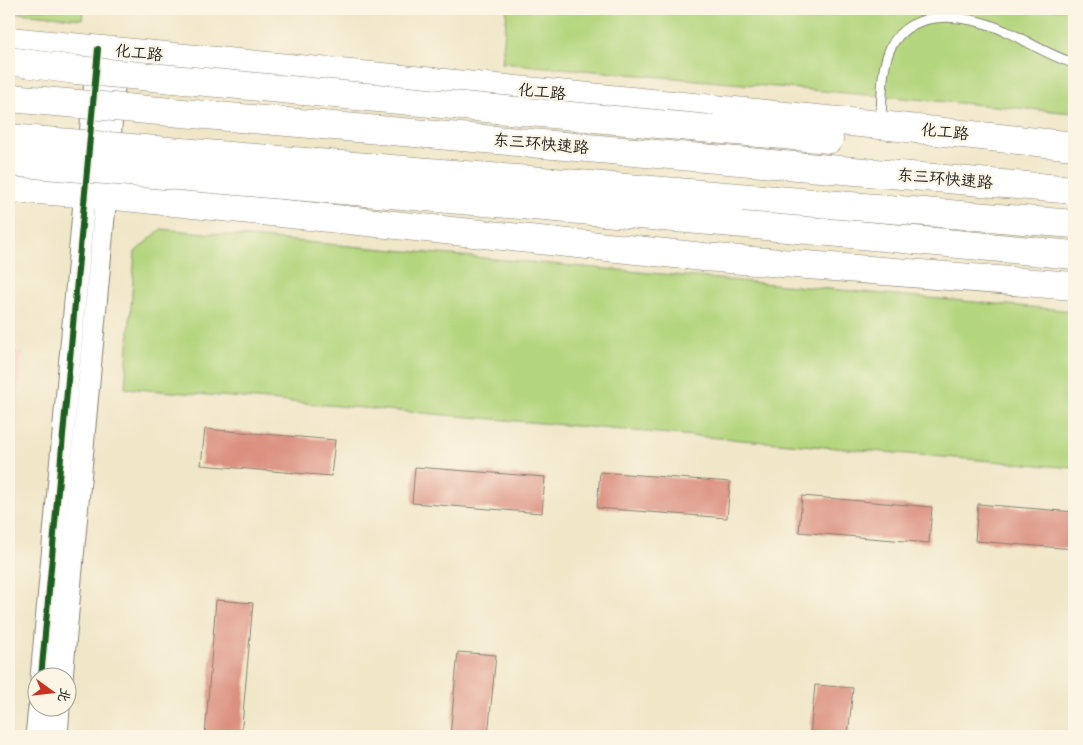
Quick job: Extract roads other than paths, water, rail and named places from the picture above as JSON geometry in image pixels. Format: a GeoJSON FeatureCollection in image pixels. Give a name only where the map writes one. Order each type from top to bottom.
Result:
{"type":"FeatureCollection","features":[{"type":"Feature","properties":{"kind":"highway","name":"化工路"},"geometry":{"type":"LineString","coordinates":[[9,41],[1074,146]]}},
{"type":"Feature","properties":{"kind":"highway"},"geometry":{"type":"LineString","coordinates":[[9,61],[76,70],[1074,161]]}},
{"type":"Feature","properties":{"kind":"highway"},"geometry":{"type":"LineString","coordinates":[[9,74],[76,70]]}},
{"type":"Feature","properties":{"kind":"highway","name":"东三环快速路"},"geometry":{"type":"LineString","coordinates":[[9,98],[1074,190]]}},
{"type":"Feature","properties":{"kind":"highway"},"geometry":{"type":"LineString","coordinates":[[9,138],[1074,224]]}},
{"type":"Feature","properties":{"kind":"highway"},"geometry":{"type":"LineString","coordinates":[[9,162],[545,206],[1074,254]]}},
{"type":"Feature","properties":{"kind":"highway"},"geometry":{"type":"LineString","coordinates":[[9,188],[96,194],[704,256],[1074,286]]}},
{"type":"Feature","properties":{"kind":"street"},"geometry":{"type":"LineString","coordinates":[[63,668],[108,50]]}},
{"type":"Feature","properties":{"kind":"street"},"geometry":{"type":"LineString","coordinates":[[43,668],[96,194]]}},
{"type":"Feature","properties":{"kind":"street"},"geometry":{"type":"LineString","coordinates":[[36,736],[38,718]]}},
{"type":"Feature","properties":{"kind":"street"},"geometry":{"type":"LineString","coordinates":[[57,736],[58,718]]}},
{"type":"Feature","properties":{"kind":"lane"},"geometry":{"type":"LineString","coordinates":[[880,126],[886,58],[891,46],[898,37],[913,25],[922,21],[952,16],[983,22],[1006,31],[1058,58],[1074,63]]}}]}
